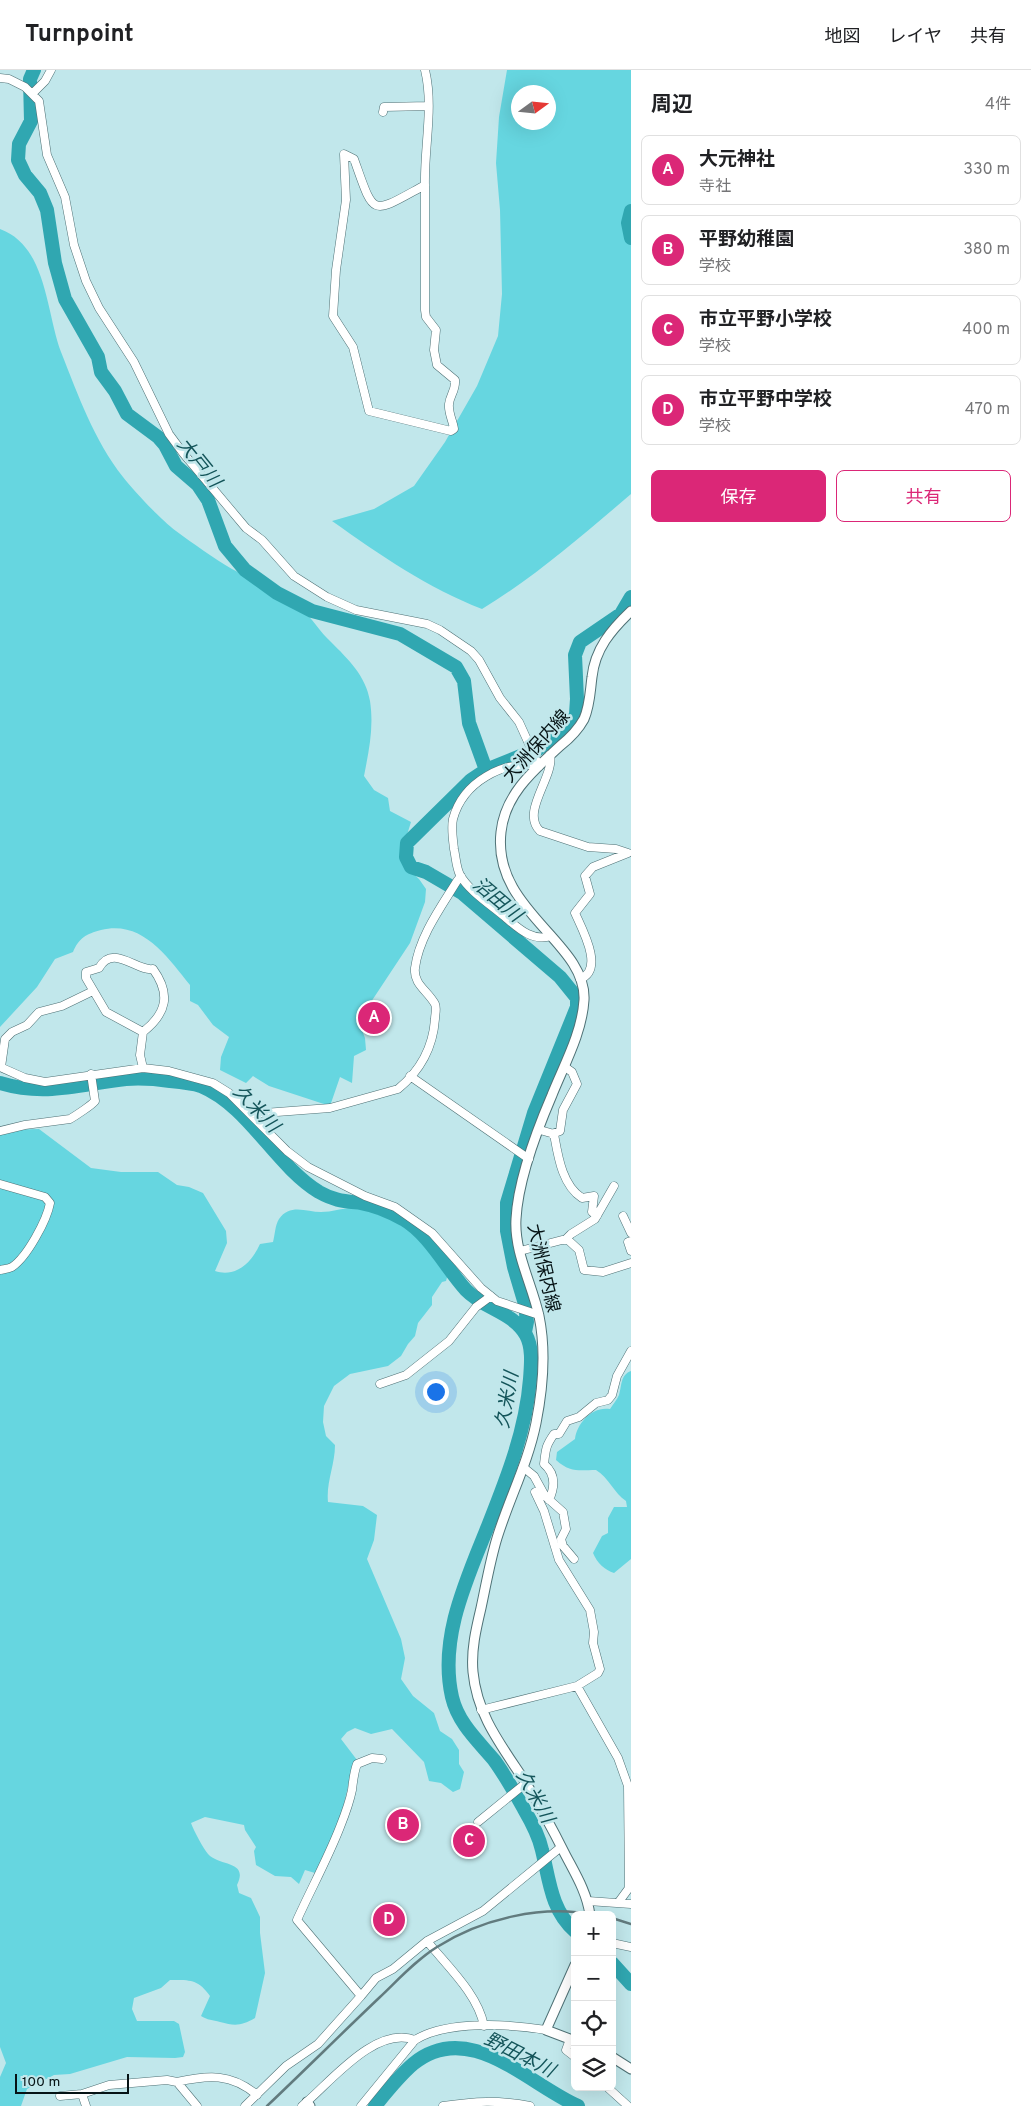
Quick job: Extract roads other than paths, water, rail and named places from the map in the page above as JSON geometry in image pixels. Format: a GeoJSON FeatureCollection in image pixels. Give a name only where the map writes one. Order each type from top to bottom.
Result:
{"type":"FeatureCollection","features":[{"type":"Feature","properties":{"kind":"main road","name":"大洲保内線"},"geometry":{"type":"LineString","coordinates":[[589,1911],[588,1901],[558,1850],[524,1785],[488,1726],[481,1710],[473,1670],[473,1647],[498,1537],[532,1440],[542,1391],[542,1338],[520,1251],[515,1221],[528,1158],[565,1067],[582,1012],[584,997],[580,979],[564,953],[509,884],[500,851],[501,832],[511,800],[523,782],[574,734],[583,721],[588,707],[593,666],[599,650],[607,636],[631,611]]}},
{"type":"Feature","properties":{"kind":"main road"},"geometry":{"type":"LineString","coordinates":[[571,1974],[546,2030],[571,2040]]}},
{"type":"Feature","properties":{"kind":"main road"},"geometry":{"type":"LineString","coordinates":[[616,2060],[631,2069]]}},
{"type":"Feature","properties":{"kind":"street"},"geometry":{"type":"LineString","coordinates":[[33,93],[45,81],[51,70]]}},
{"type":"Feature","properties":{"kind":"street"},"geometry":{"type":"LineString","coordinates":[[425,70],[428,82],[428,106],[424,310],[426,317],[436,330],[434,350],[437,365],[455,380],[455,386],[448,407],[454,430],[451,431],[369,411],[353,347],[333,316],[336,270],[346,200],[344,154],[354,159],[365,194],[370,202],[377,206],[388,205],[425,185]]}},
{"type":"Feature","properties":{"kind":"street"},"geometry":{"type":"LineString","coordinates":[[0,78],[9,79],[33,93],[38,100],[47,156],[65,197],[74,245],[86,281],[99,308],[134,362],[170,434],[183,453],[246,528],[262,540],[294,576],[341,604],[369,614],[427,624],[440,630],[471,651],[479,660],[500,698],[520,722],[539,766],[514,766],[491,773],[478,781],[466,794],[453,820],[457,867],[459,879],[522,931],[543,939],[551,936]]}},
{"type":"Feature","properties":{"kind":"street"},"geometry":{"type":"LineString","coordinates":[[382,112],[384,107],[428,106]]}},
{"type":"Feature","properties":{"kind":"street"},"geometry":{"type":"LineString","coordinates":[[550,756],[552,765],[538,796],[534,818],[536,828],[580,845],[616,848],[628,853],[593,867],[585,876],[590,894],[575,913],[592,957],[590,971],[586,977],[580,979]]}},
{"type":"Feature","properties":{"kind":"street"},"geometry":{"type":"LineString","coordinates":[[251,1114],[330,1108],[398,1089],[410,1076],[425,1057],[434,1036],[436,1006],[420,986],[415,969],[424,939],[459,879]]}},
{"type":"Feature","properties":{"kind":"street"},"geometry":{"type":"LineString","coordinates":[[142,1032],[106,1012],[86,978],[86,972],[99,968],[102,962],[110,960],[131,962],[148,970],[153,970],[164,984],[165,998],[160,1013],[142,1032],[140,1054],[143,1068]]}},
{"type":"Feature","properties":{"kind":"street"},"geometry":{"type":"LineString","coordinates":[[93,991],[62,1006],[38,1012],[26,1024],[12,1032],[5,1039],[0,1067],[25,1078],[45,1082],[143,1068],[169,1071],[212,1083],[229,1093],[287,1151],[308,1167],[365,1196],[395,1206],[432,1233],[491,1296],[518,1310],[537,1315]]}},
{"type":"Feature","properties":{"kind":"street"},"geometry":{"type":"LineString","coordinates":[[540,1130],[552,1134],[560,1131],[563,1110],[577,1084],[572,1072],[565,1067]]}},
{"type":"Feature","properties":{"kind":"street"},"geometry":{"type":"LineString","coordinates":[[0,1131],[25,1125],[70,1119],[79,1111],[92,1106],[95,1101],[92,1076]]}},
{"type":"Feature","properties":{"kind":"street"},"geometry":{"type":"LineString","coordinates":[[410,1076],[528,1158]]}},
{"type":"Feature","properties":{"kind":"street"},"geometry":{"type":"LineString","coordinates":[[552,1134],[557,1155],[569,1186],[582,1198],[594,1196],[592,1212],[597,1216]]}},
{"type":"Feature","properties":{"kind":"street"},"geometry":{"type":"LineString","coordinates":[[0,1184],[45,1197],[50,1203],[48,1214],[21,1258],[11,1268],[0,1270]]}},
{"type":"Feature","properties":{"kind":"street"},"geometry":{"type":"LineString","coordinates":[[520,1251],[566,1240],[571,1234],[594,1221],[614,1186]]}},
{"type":"Feature","properties":{"kind":"street"},"geometry":{"type":"LineString","coordinates":[[623,1216],[631,1233]]}},
{"type":"Feature","properties":{"kind":"street"},"geometry":{"type":"LineString","coordinates":[[566,1240],[574,1244],[579,1250],[584,1270],[603,1272],[631,1263]]}},
{"type":"Feature","properties":{"kind":"street"},"geometry":{"type":"LineString","coordinates":[[631,1241],[628,1242],[631,1251]]}},
{"type":"Feature","properties":{"kind":"street"},"geometry":{"type":"LineString","coordinates":[[380,1384],[406,1375],[449,1341],[476,1307],[491,1296]]}},
{"type":"Feature","properties":{"kind":"street"},"geometry":{"type":"LineString","coordinates":[[549,1500],[554,1489],[551,1470],[544,1464],[544,1453],[548,1440],[554,1434],[559,1434],[567,1421],[579,1417],[596,1403],[608,1400],[631,1352]]}},
{"type":"Feature","properties":{"kind":"street"},"geometry":{"type":"LineString","coordinates":[[523,1467],[534,1476],[542,1493],[563,1512],[566,1529],[561,1539],[563,1546],[574,1559]]}},
{"type":"Feature","properties":{"kind":"street"},"geometry":{"type":"LineString","coordinates":[[481,1710],[577,1686],[598,1673],[600,1669],[593,1643],[593,1620],[582,1594],[559,1560],[544,1511],[535,1492]]}},
{"type":"Feature","properties":{"kind":"street"},"geometry":{"type":"LineString","coordinates":[[577,1686],[618,1758],[628,1786],[629,1888],[618,1903]]}},
{"type":"Feature","properties":{"kind":"street"},"geometry":{"type":"LineString","coordinates":[[361,1996],[297,1920],[323,1863],[331,1852],[332,1841],[340,1828],[352,1790],[357,1764],[372,1758],[382,1760]]}},
{"type":"Feature","properties":{"kind":"street"},"geometry":{"type":"LineString","coordinates":[[478,1822],[524,1785]]}},
{"type":"Feature","properties":{"kind":"street"},"geometry":{"type":"LineString","coordinates":[[244,2106],[286,2066],[318,2044],[376,1978],[393,1969],[428,1941],[483,1911],[558,1850]]}},
{"type":"Feature","properties":{"kind":"street"},"geometry":{"type":"LineString","coordinates":[[588,1901],[631,1904]]}},
{"type":"Feature","properties":{"kind":"street"},"geometry":{"type":"LineString","coordinates":[[428,1941],[472,1996],[482,2013],[484,2026]]}},
{"type":"Feature","properties":{"kind":"street"},"geometry":{"type":"LineString","coordinates":[[616,1944],[631,1947]]}},
{"type":"Feature","properties":{"kind":"street"},"geometry":{"type":"LineString","coordinates":[[361,2106],[415,2040],[434,2031],[509,2024],[546,2030]]}},
{"type":"Feature","properties":{"kind":"street"},"geometry":{"type":"LineString","coordinates":[[306,2105],[376,2044],[398,2036],[415,2040]]}},
{"type":"Feature","properties":{"kind":"street"},"geometry":{"type":"LineString","coordinates":[[571,2042],[566,2050],[571,2054]]}},
{"type":"Feature","properties":{"kind":"street"},"geometry":{"type":"LineString","coordinates":[[60,2096],[82,2094],[116,2084],[167,2080],[177,2082],[203,2076],[214,2076],[246,2086],[257,2095]]}},
{"type":"Feature","properties":{"kind":"street"},"geometry":{"type":"LineString","coordinates":[[177,2082],[197,2106]]}},
{"type":"Feature","properties":{"kind":"street"},"geometry":{"type":"LineString","coordinates":[[612,2091],[628,2106]]}},
{"type":"Feature","properties":{"kind":"street"},"geometry":{"type":"LineString","coordinates":[[82,2094],[86,2106]]}},
{"type":"Feature","properties":{"kind":"street"},"geometry":{"type":"LineString","coordinates":[[443,2106],[478,2100],[530,2106]]}},
{"type":"Feature","properties":{"kind":"waterway","name":"大戸川"},"geometry":{"type":"LineString","coordinates":[[34,70],[30,79],[31,121],[19,144],[18,160],[25,175],[40,193],[47,210],[55,263],[65,299],[98,357],[101,372],[115,391],[127,414],[158,437],[165,445],[176,466],[198,485],[208,500],[225,546],[245,570],[277,593],[312,611],[400,634],[456,667],[464,681],[469,723],[486,770]]}},
{"type":"Feature","properties":{"kind":"waterway","name":"沼田川"},"geometry":{"type":"LineString","coordinates":[[631,211],[628,223],[631,238]]}},
{"type":"Feature","properties":{"kind":"waterway","name":"沼田川"},"geometry":{"type":"LineString","coordinates":[[525,1332],[527,1322],[525,1304],[514,1267],[507,1231],[507,1203],[534,1113],[577,1007],[577,998],[560,977],[462,893],[426,872],[411,867],[406,857],[407,843],[471,780],[486,770],[538,749],[571,725],[576,714],[575,655],[580,642],[621,614],[631,597]]}},
{"type":"Feature","properties":{"kind":"waterway","name":"久米川"},"geometry":{"type":"LineString","coordinates":[[0,1083],[16,1087],[48,1089],[126,1079],[142,1079],[182,1082],[201,1086],[218,1095],[234,1107],[289,1167],[303,1181],[319,1192],[335,1199],[377,1207],[412,1225],[429,1242],[466,1290],[481,1302],[514,1321],[526,1335],[530,1345],[531,1362],[528,1399],[524,1418],[507,1476],[456,1612],[449,1654],[449,1676],[452,1697],[459,1715],[469,1731],[498,1766],[537,1834],[552,1894],[561,1914],[571,1927]]}},
{"type":"Feature","properties":{"kind":"waterway","name":"久米川"},"geometry":{"type":"LineString","coordinates":[[616,1967],[631,1984]]}},
{"type":"Feature","properties":{"kind":"waterway","name":"野田本川"},"geometry":{"type":"LineString","coordinates":[[375,2106],[413,2064],[434,2052],[455,2048],[477,2051],[498,2060],[578,2106]]}},
{"type":"Feature","properties":{"kind":"railway"},"geometry":{"type":"LineString","coordinates":[[267,2106],[407,1970],[437,1947],[473,1929],[513,1916],[554,1911],[571,1912]]}},
{"type":"Feature","properties":{"kind":"railway"},"geometry":{"type":"LineString","coordinates":[[616,1919],[631,1924]]}},
{"type":"Feature","properties":{"kind":"place","name":"大元神社"},"geometry":{"type":"Point","coordinates":[374,1018]}},
{"type":"Feature","properties":{"kind":"place","name":"平野幼稚園"},"geometry":{"type":"Point","coordinates":[403,1825]}},
{"type":"Feature","properties":{"kind":"place","name":"市立平野小学校"},"geometry":{"type":"Point","coordinates":[469,1841]}},
{"type":"Feature","properties":{"kind":"place","name":"市立平野中学校"},"geometry":{"type":"Point","coordinates":[389,1920]}}]}
